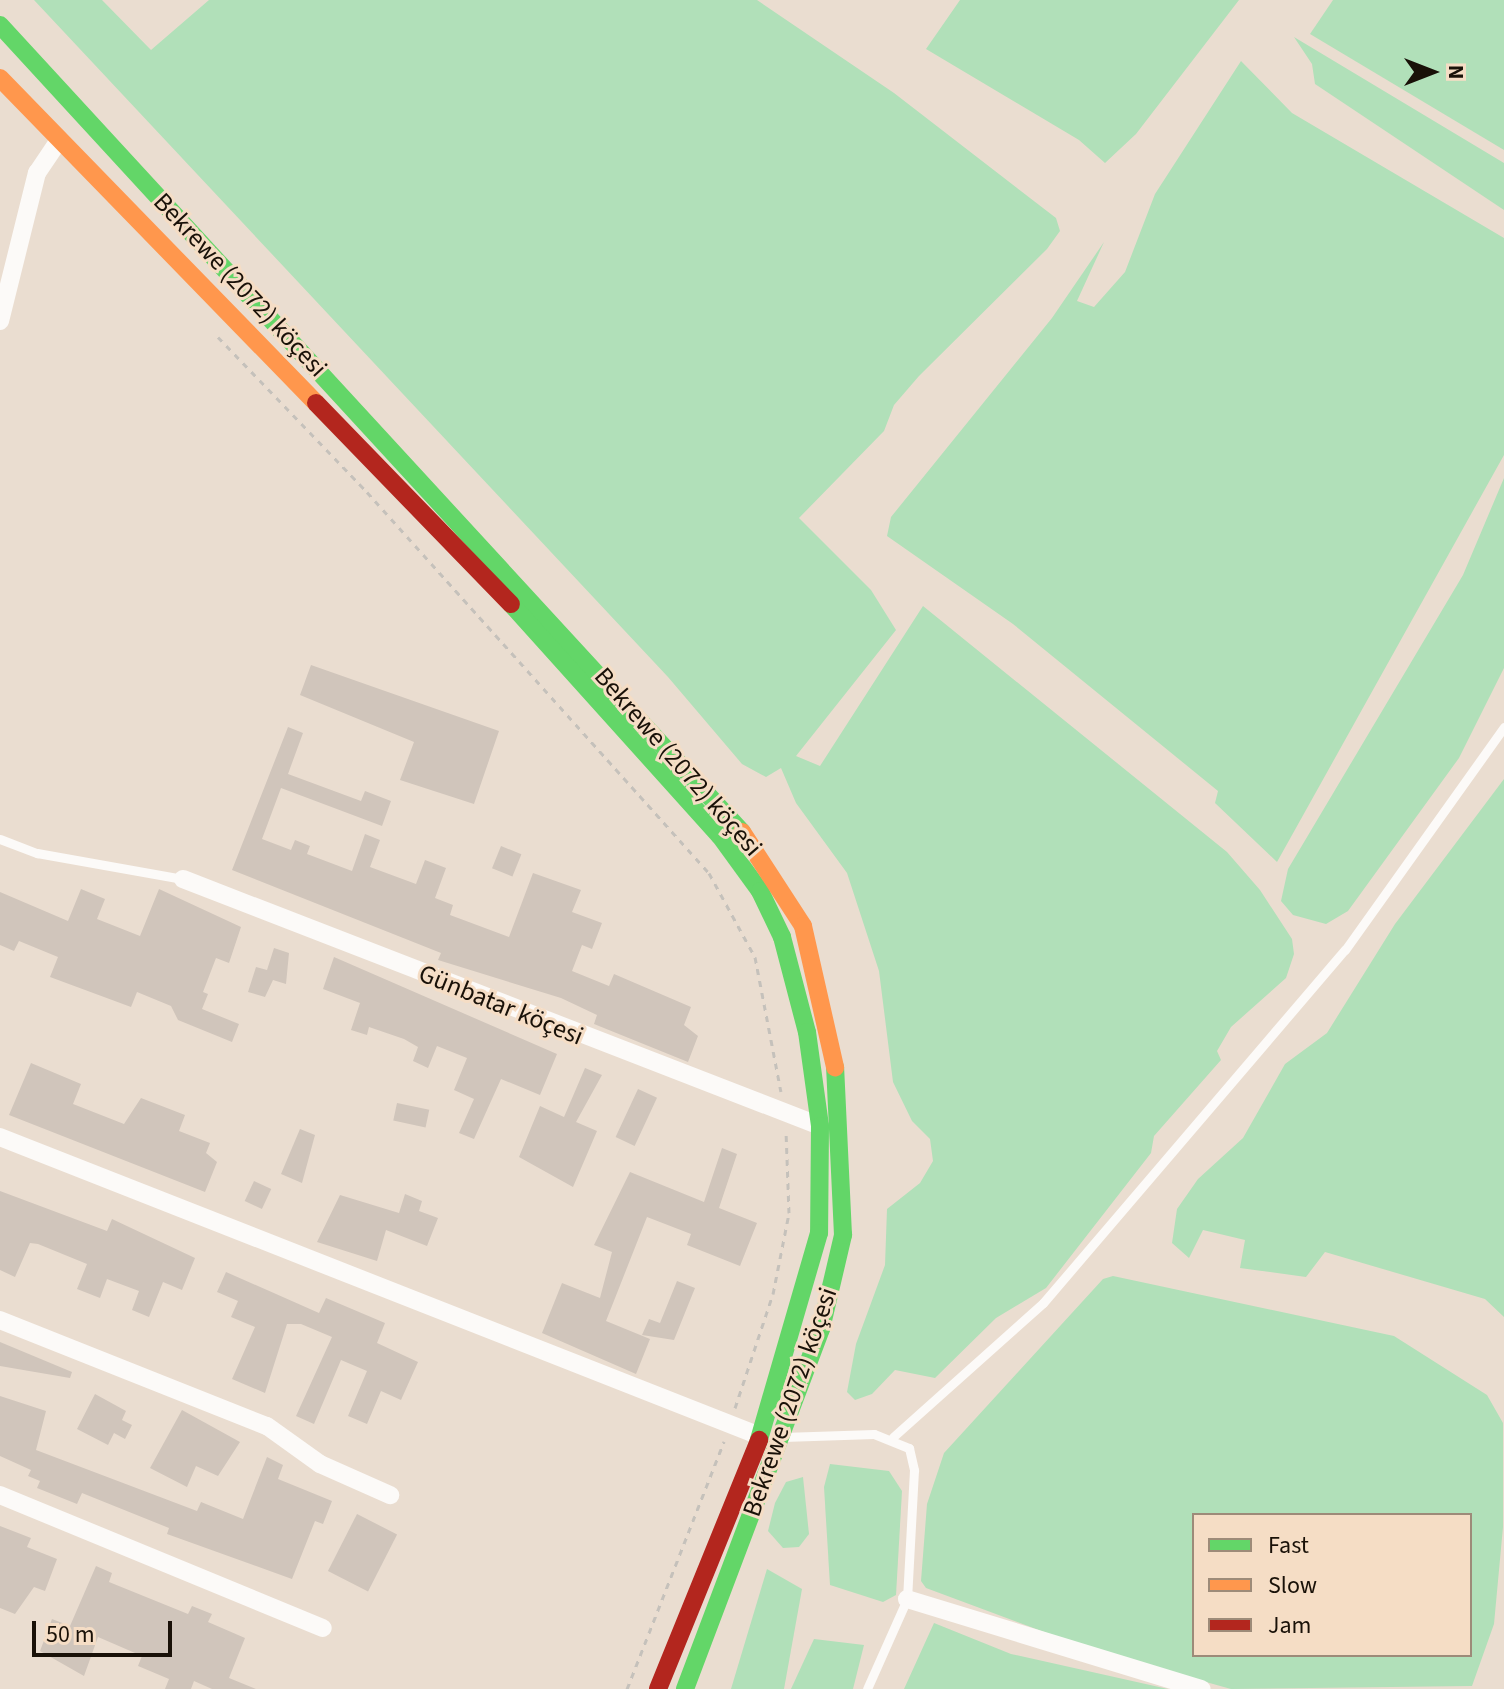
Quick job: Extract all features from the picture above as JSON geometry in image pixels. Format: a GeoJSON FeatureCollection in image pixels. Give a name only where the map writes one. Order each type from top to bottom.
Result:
{"type":"FeatureCollection","features":[{"type":"Feature","properties":{"kind":"main road","name":"Bekrewe (2072) köçesi"},"geometry":{"type":"LineString","coordinates":[[0,25],[470,529],[737,824],[778,879],[803,926],[818,975],[845,1155],[834,1280],[780,1437],[685,1689]]}},
{"type":"Feature","properties":{"kind":"main road","name":"Bekrewe (2072) köçesi"},"geometry":{"type":"LineString","coordinates":[[0,78],[57,143],[457,544],[720,836],[760,891],[782,937],[807,1032],[820,1126],[819,1233],[811,1277],[760,1436],[658,1689]]}},
{"type":"Feature","properties":{"kind":"street"},"geometry":{"type":"LineString","coordinates":[[0,321],[37,173],[57,143]]}},
{"type":"Feature","properties":{"kind":"street","name":"Günbatar köçesi"},"geometry":{"type":"LineString","coordinates":[[183,879],[785,1117],[820,1126]]}},
{"type":"Feature","properties":{"kind":"street"},"geometry":{"type":"LineString","coordinates":[[0,1137],[760,1436]]}},
{"type":"Feature","properties":{"kind":"street"},"geometry":{"type":"LineString","coordinates":[[0,1320],[267,1426],[320,1464],[390,1495]]}},
{"type":"Feature","properties":{"kind":"street"},"geometry":{"type":"LineString","coordinates":[[0,1495],[323,1628]]}},
{"type":"Feature","properties":{"kind":"street"},"geometry":{"type":"LineString","coordinates":[[907,1599],[1202,1689]]}},
{"type":"Feature","properties":{"kind":"lane"},"geometry":{"type":"LineString","coordinates":[[893,1437],[1043,1303],[1345,950],[1504,727]]}},
{"type":"Feature","properties":{"kind":"lane"},"geometry":{"type":"LineString","coordinates":[[0,839],[37,853],[183,879]]}},
{"type":"Feature","properties":{"kind":"lane"},"geometry":{"type":"LineString","coordinates":[[780,1437],[893,1437],[909,1448],[914,1470],[907,1599],[867,1689]]}},
{"type":"Feature","properties":{"kind":"path"},"geometry":{"type":"LineString","coordinates":[[213,331],[367,492],[709,873],[738,917],[760,973],[785,1117]]}},
{"type":"Feature","properties":{"kind":"green space"},"geometry":{"type":"Polygon","coordinates":[[[34,0],[102,0],[151,50],[209,0],[757,0],[894,93],[1056,218],[1060,231],[1047,249],[919,376],[894,405],[884,431],[799,518],[871,590],[896,630],[796,756],[820,766],[923,606],[1227,852],[1260,890],[1292,939],[1294,954],[1286,978],[1231,1027],[1217,1051],[1221,1060],[1154,1136],[1151,1153],[1046,1288],[996,1318],[935,1378],[895,1370],[872,1394],[855,1400],[847,1392],[856,1344],[885,1265],[887,1209],[920,1183],[933,1161],[930,1139],[912,1121],[893,1082],[879,971],[847,873],[796,803],[781,768],[766,777],[742,764],[668,677],[34,0]]]}},
{"type":"Feature","properties":{"kind":"green space"},"geometry":{"type":"Polygon","coordinates":[[[960,0],[1239,0],[1136,134],[1105,163],[1079,140],[926,49],[960,0]]]}},
{"type":"Feature","properties":{"kind":"green space"},"geometry":{"type":"Polygon","coordinates":[[[1333,0],[1504,0],[1504,150],[1310,34],[1333,0]]]}},
{"type":"Feature","properties":{"kind":"green space"},"geometry":{"type":"Polygon","coordinates":[[[1294,37],[1504,163],[1504,210],[1315,84],[1312,64],[1294,37]]]}},
{"type":"Feature","properties":{"kind":"green space"},"geometry":{"type":"Polygon","coordinates":[[[1241,61],[1292,113],[1504,238],[1504,455],[1277,862],[1215,803],[1218,791],[1013,624],[887,536],[891,517],[1052,318],[1104,242],[1077,301],[1094,307],[1125,272],[1155,194],[1241,61]]]}},
{"type":"Feature","properties":{"kind":"green space"},"geometry":{"type":"Polygon","coordinates":[[[1504,478],[1504,668],[1459,758],[1348,911],[1326,924],[1293,915],[1281,901],[1288,869],[1463,575],[1504,478]]]}},
{"type":"Feature","properties":{"kind":"green space"},"geometry":{"type":"Polygon","coordinates":[[[1504,779],[1504,1317],[1485,1299],[1325,1252],[1306,1277],[1240,1268],[1245,1240],[1203,1230],[1189,1258],[1172,1243],[1177,1209],[1198,1179],[1243,1138],[1285,1064],[1327,1033],[1395,924],[1504,779]]]}},
{"type":"Feature","properties":{"kind":"green space"},"geometry":{"type":"Polygon","coordinates":[[[1113,1276],[1394,1336],[1487,1395],[1503,1423],[1503,1527],[1494,1624],[1472,1686],[1231,1689],[1095,1651],[926,1588],[921,1581],[927,1504],[944,1453],[1103,1279],[1113,1276]]]}},
{"type":"Feature","properties":{"kind":"green space"},"geometry":{"type":"Polygon","coordinates":[[[830,1464],[889,1471],[902,1491],[896,1595],[883,1602],[830,1585],[824,1487],[830,1464]]]}},
{"type":"Feature","properties":{"kind":"green space"},"geometry":{"type":"Polygon","coordinates":[[[803,1477],[809,1534],[799,1547],[783,1548],[768,1531],[775,1503],[786,1482],[803,1477]]]}},
{"type":"Feature","properties":{"kind":"green space"},"geometry":{"type":"Polygon","coordinates":[[[767,1569],[802,1589],[784,1689],[731,1689],[767,1569]]]}},
{"type":"Feature","properties":{"kind":"green space"},"geometry":{"type":"Polygon","coordinates":[[[934,1623],[1011,1654],[1168,1689],[904,1689],[934,1623]]]}},
{"type":"Feature","properties":{"kind":"green space"},"geometry":{"type":"Polygon","coordinates":[[[814,1639],[864,1645],[853,1689],[791,1689],[814,1639]]]}},
{"type":"Feature","properties":{"kind":"building"},"geometry":{"type":"Polygon","coordinates":[[[311,665],[499,731],[474,804],[400,780],[414,742],[300,695],[311,665]]]}},
{"type":"Feature","properties":{"kind":"building"},"geometry":{"type":"Polygon","coordinates":[[[288,727],[303,733],[288,774],[361,801],[365,791],[391,801],[382,826],[281,788],[262,839],[291,850],[295,840],[310,846],[307,854],[352,871],[365,834],[380,840],[370,867],[416,884],[425,860],[446,868],[435,898],[453,905],[450,915],[509,937],[533,873],[581,890],[572,912],[602,923],[592,949],[582,945],[572,971],[609,986],[614,974],[691,1007],[684,1025],[698,1036],[688,1062],[594,1024],[597,1015],[561,998],[438,960],[441,953],[232,870],[288,727]]]}},
{"type":"Feature","properties":{"kind":"building"},"geometry":{"type":"Polygon","coordinates":[[[501,846],[521,854],[512,876],[492,868],[501,846]]]}},
{"type":"Feature","properties":{"kind":"building"},"geometry":{"type":"Polygon","coordinates":[[[81,889],[105,899],[97,919],[140,936],[159,889],[241,927],[229,963],[216,958],[203,992],[208,994],[202,1009],[239,1024],[232,1042],[178,1020],[171,1006],[137,992],[131,1007],[50,977],[58,957],[19,941],[14,951],[0,945],[0,892],[68,921],[81,889]]]}},
{"type":"Feature","properties":{"kind":"building"},"geometry":{"type":"Polygon","coordinates":[[[274,948],[289,953],[286,984],[273,980],[265,997],[248,992],[256,967],[267,970],[274,948]]]}},
{"type":"Feature","properties":{"kind":"building"},"geometry":{"type":"Polygon","coordinates":[[[334,957],[557,1054],[540,1095],[501,1079],[474,1139],[459,1133],[474,1099],[454,1090],[467,1058],[437,1046],[428,1068],[413,1061],[418,1047],[404,1039],[369,1027],[367,1035],[351,1030],[360,1003],[323,989],[334,957]]]}},
{"type":"Feature","properties":{"kind":"building"},"geometry":{"type":"Polygon","coordinates":[[[31,1063],[81,1084],[73,1104],[124,1124],[141,1098],[185,1115],[179,1131],[210,1143],[206,1153],[217,1162],[205,1192],[9,1115],[31,1063]]]}},
{"type":"Feature","properties":{"kind":"building"},"geometry":{"type":"Polygon","coordinates":[[[585,1068],[602,1075],[576,1122],[597,1131],[573,1187],[519,1157],[540,1106],[564,1117],[585,1068]]]}},
{"type":"Feature","properties":{"kind":"building"},"geometry":{"type":"Polygon","coordinates":[[[638,1089],[657,1098],[635,1146],[616,1137],[638,1089]]]}},
{"type":"Feature","properties":{"kind":"building"},"geometry":{"type":"Polygon","coordinates":[[[397,1103],[429,1110],[426,1127],[393,1121],[397,1103]]]}},
{"type":"Feature","properties":{"kind":"building"},"geometry":{"type":"Polygon","coordinates":[[[300,1129],[315,1135],[302,1183],[281,1174],[300,1129]]]}},
{"type":"Feature","properties":{"kind":"building"},"geometry":{"type":"Polygon","coordinates":[[[722,1148],[737,1154],[719,1208],[757,1223],[740,1266],[687,1245],[691,1234],[647,1217],[606,1321],[650,1339],[636,1374],[542,1333],[562,1283],[600,1298],[612,1252],[594,1245],[630,1172],[704,1202],[722,1148]]]}},
{"type":"Feature","properties":{"kind":"building"},"geometry":{"type":"Polygon","coordinates":[[[254,1181],[271,1189],[262,1209],[245,1201],[254,1181]]]}},
{"type":"Feature","properties":{"kind":"building"},"geometry":{"type":"Polygon","coordinates":[[[0,1191],[107,1231],[112,1219],[195,1258],[182,1290],[163,1282],[149,1317],[132,1310],[139,1291],[107,1279],[100,1298],[77,1289],[87,1264],[38,1244],[30,1243],[15,1277],[0,1270],[0,1191]]]}},
{"type":"Feature","properties":{"kind":"building"},"geometry":{"type":"Polygon","coordinates":[[[405,1194],[422,1201],[419,1211],[438,1218],[427,1246],[386,1230],[377,1261],[317,1242],[340,1195],[399,1213],[405,1194]]]}},
{"type":"Feature","properties":{"kind":"building"},"geometry":{"type":"Polygon","coordinates":[[[226,1272],[319,1313],[326,1298],[385,1323],[377,1343],[418,1362],[401,1400],[381,1391],[367,1424],[348,1416],[367,1371],[341,1360],[314,1424],[296,1416],[332,1337],[301,1324],[287,1324],[265,1393],[232,1379],[255,1327],[231,1317],[238,1301],[217,1292],[226,1272]]]}},
{"type":"Feature","properties":{"kind":"building"},"geometry":{"type":"Polygon","coordinates":[[[677,1281],[695,1288],[674,1340],[642,1335],[649,1319],[660,1323],[677,1281]]]}},
{"type":"Feature","properties":{"kind":"building"},"geometry":{"type":"Polygon","coordinates":[[[0,1342],[72,1372],[70,1378],[0,1366],[0,1342]]]}},
{"type":"Feature","properties":{"kind":"building"},"geometry":{"type":"Polygon","coordinates":[[[95,1394],[126,1411],[122,1420],[132,1425],[125,1439],[114,1433],[108,1445],[77,1429],[95,1394]]]}},
{"type":"Feature","properties":{"kind":"building"},"geometry":{"type":"Polygon","coordinates":[[[0,1396],[46,1411],[36,1450],[197,1511],[201,1502],[243,1519],[267,1457],[283,1465],[278,1479],[332,1501],[323,1524],[315,1521],[292,1579],[167,1534],[169,1528],[82,1493],[77,1504],[37,1488],[40,1481],[28,1476],[31,1470],[0,1456],[0,1396]]]}},
{"type":"Feature","properties":{"kind":"building"},"geometry":{"type":"Polygon","coordinates":[[[182,1410],[240,1442],[218,1476],[196,1466],[187,1487],[150,1468],[182,1410]]]}},
{"type":"Feature","properties":{"kind":"building"},"geometry":{"type":"Polygon","coordinates":[[[357,1514],[397,1534],[368,1591],[328,1571],[357,1514]]]}},
{"type":"Feature","properties":{"kind":"building"},"geometry":{"type":"Polygon","coordinates":[[[0,1526],[31,1538],[27,1547],[57,1559],[45,1591],[34,1587],[15,1614],[0,1608],[0,1526]]]}},
{"type":"Feature","properties":{"kind":"building"},"geometry":{"type":"Polygon","coordinates":[[[96,1566],[112,1573],[109,1582],[188,1614],[192,1606],[212,1614],[208,1622],[245,1638],[229,1678],[256,1689],[212,1689],[194,1681],[191,1689],[165,1689],[169,1679],[138,1666],[142,1656],[98,1637],[84,1676],[40,1651],[52,1619],[70,1626],[96,1566]]]}},
{"type":"Feature","properties":{"kind":"traffic: fast"},"geometry":{"type":"LineString","coordinates":[[0,25],[742,832]]}},
{"type":"Feature","properties":{"kind":"traffic: fast"},"geometry":{"type":"LineString","coordinates":[[511,604],[720,836],[760,891],[782,937],[807,1032],[820,1126],[819,1233],[759,1440]]}},
{"type":"Feature","properties":{"kind":"traffic: fast"},"geometry":{"type":"LineString","coordinates":[[685,1689],[821,1329],[843,1235],[835,1067]]}},
{"type":"Feature","properties":{"kind":"traffic: slow"},"geometry":{"type":"LineString","coordinates":[[0,78],[316,403]]}},
{"type":"Feature","properties":{"kind":"traffic: slow"},"geometry":{"type":"LineString","coordinates":[[742,832],[803,926],[835,1067]]}},
{"type":"Feature","properties":{"kind":"traffic: jam"},"geometry":{"type":"LineString","coordinates":[[316,403],[511,604]]}},
{"type":"Feature","properties":{"kind":"traffic: jam"},"geometry":{"type":"LineString","coordinates":[[658,1689],[759,1440]]}}]}
